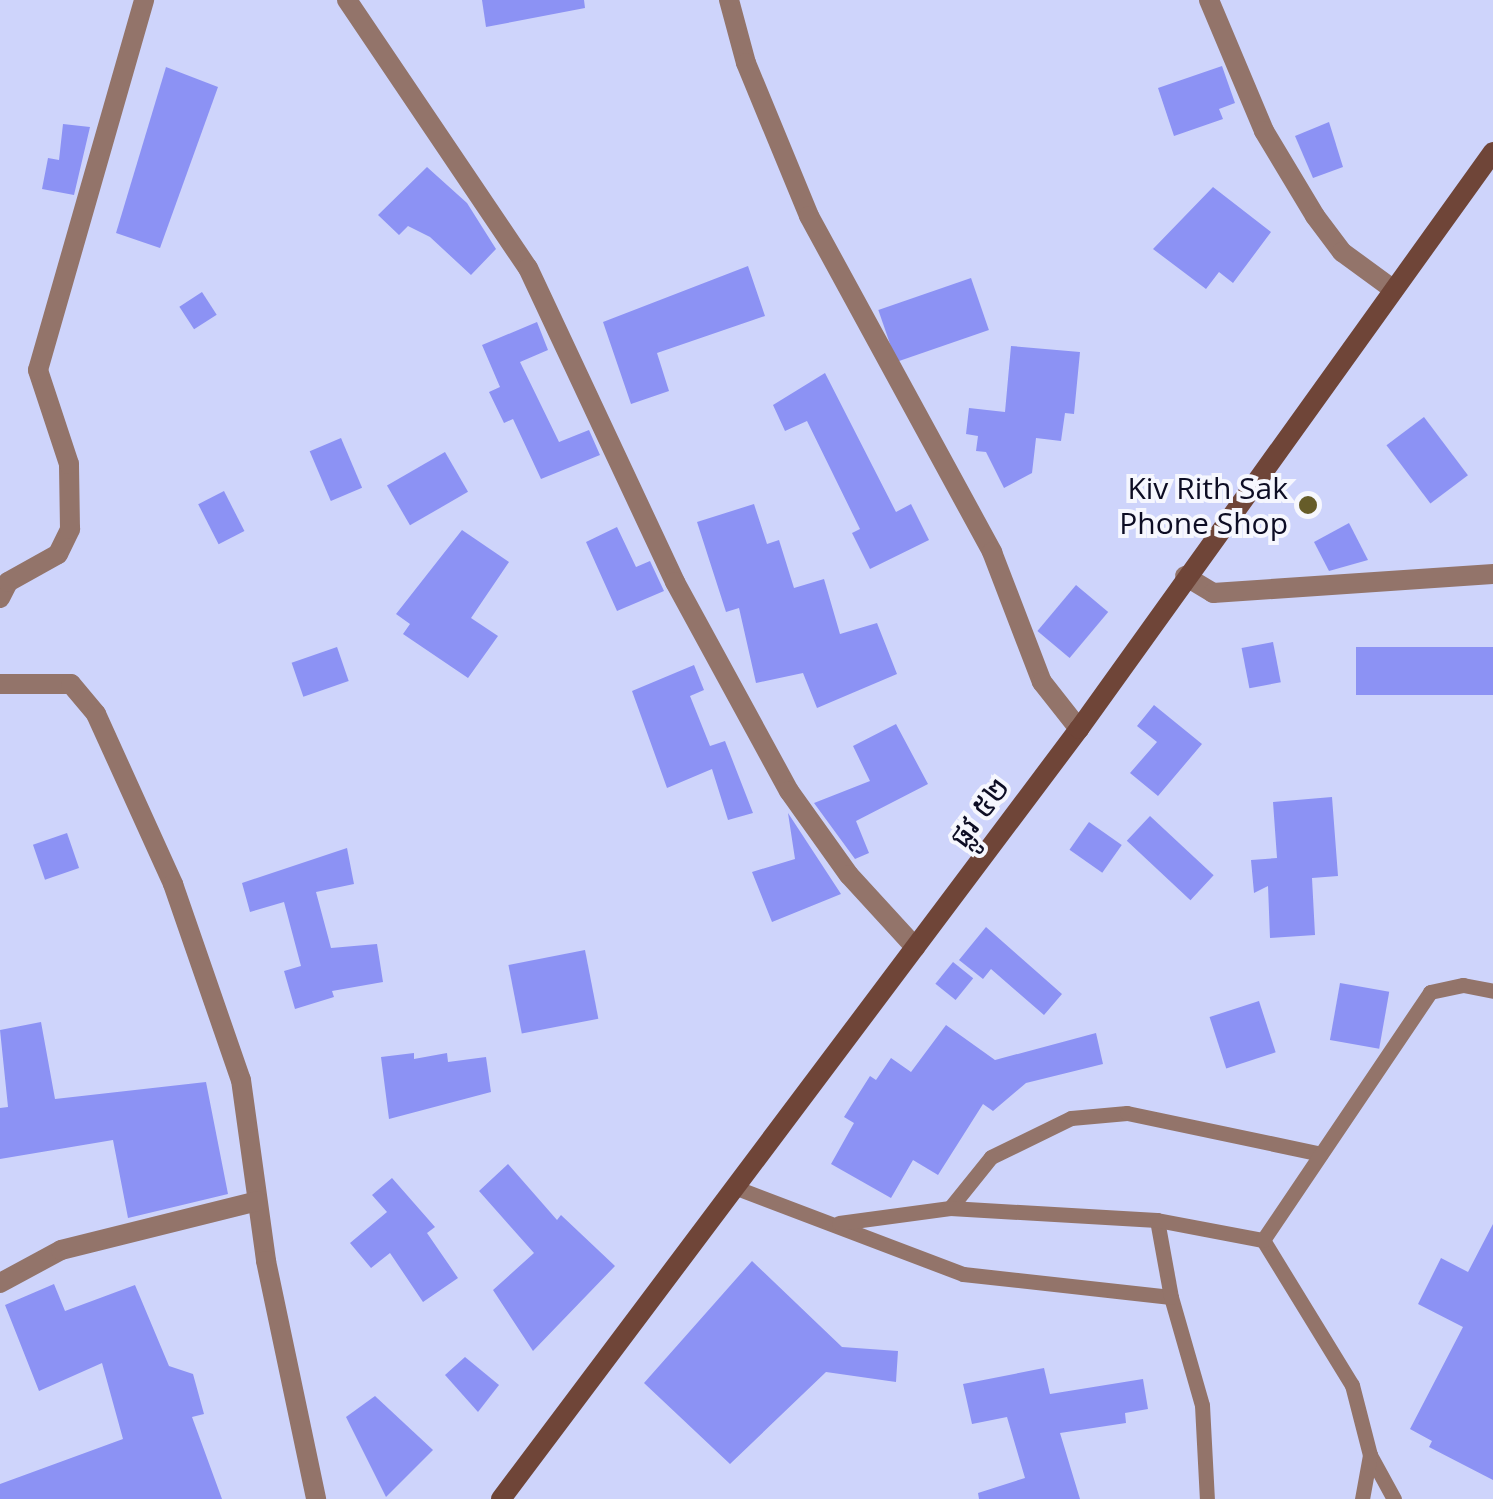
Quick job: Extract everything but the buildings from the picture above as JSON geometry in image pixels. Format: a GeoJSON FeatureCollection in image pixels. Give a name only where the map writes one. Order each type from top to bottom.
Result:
{"type":"FeatureCollection","features":[{"type":"Feature","properties":{"kind":"street"},"geometry":{"type":"LineString","coordinates":[[0,598],[8,582],[58,554],[70,529],[69,464],[38,370],[144,0]]}},
{"type":"Feature","properties":{"kind":"street"},"geometry":{"type":"LineString","coordinates":[[348,0],[528,268],[674,582],[788,790],[849,875],[915,947]]}},
{"type":"Feature","properties":{"kind":"street"},"geometry":{"type":"LineString","coordinates":[[729,0],[746,63],[808,216],[992,552],[1042,682],[1079,729]]}},
{"type":"Feature","properties":{"kind":"street"},"geometry":{"type":"LineString","coordinates":[[1208,0],[1264,130],[1315,216],[1342,252],[1394,290]]}},
{"type":"Feature","properties":{"kind":"street","name":"ផ្លូវ ៥២"},"geometry":{"type":"LineString","coordinates":[[502,1499],[1079,729],[1493,152]]}},
{"type":"Feature","properties":{"kind":"street"},"geometry":{"type":"LineString","coordinates":[[1186,576],[1213,593],[1493,574]]}},
{"type":"Feature","properties":{"kind":"street"},"geometry":{"type":"LineString","coordinates":[[0,684],[71,684],[96,714],[224,1019],[316,1499]]}},
{"type":"Feature","properties":{"kind":"street"},"geometry":{"type":"LineString","coordinates":[[0,1283],[61,1250],[258,1201]]}},
{"type":"Feature","properties":{"kind":"lane"},"geometry":{"type":"LineString","coordinates":[[1262,1240],[1430,992],[1493,991]]}},
{"type":"Feature","properties":{"kind":"lane"},"geometry":{"type":"LineString","coordinates":[[950,1208],[991,1157],[1072,1118],[1127,1113],[1321,1154]]}},
{"type":"Feature","properties":{"kind":"lane"},"geometry":{"type":"LineString","coordinates":[[734,1187],[839,1223],[894,1253],[963,1274],[1171,1297]]}},
{"type":"Feature","properties":{"kind":"lane"},"geometry":{"type":"LineString","coordinates":[[839,1223],[950,1208],[1157,1220],[1262,1240],[1352,1385],[1370,1455],[1394,1499]]}},
{"type":"Feature","properties":{"kind":"lane"},"geometry":{"type":"LineString","coordinates":[[1157,1220],[1171,1297],[1198,1386],[1206,1499]]}},
{"type":"Feature","properties":{"kind":"lane"},"geometry":{"type":"LineString","coordinates":[[1362,1499],[1370,1455]]}},
{"type":"Feature","properties":{"kind":"place","name":"Kiv Rith Sak Phone Shop"},"geometry":{"type":"Point","coordinates":[1308,505]}}]}
